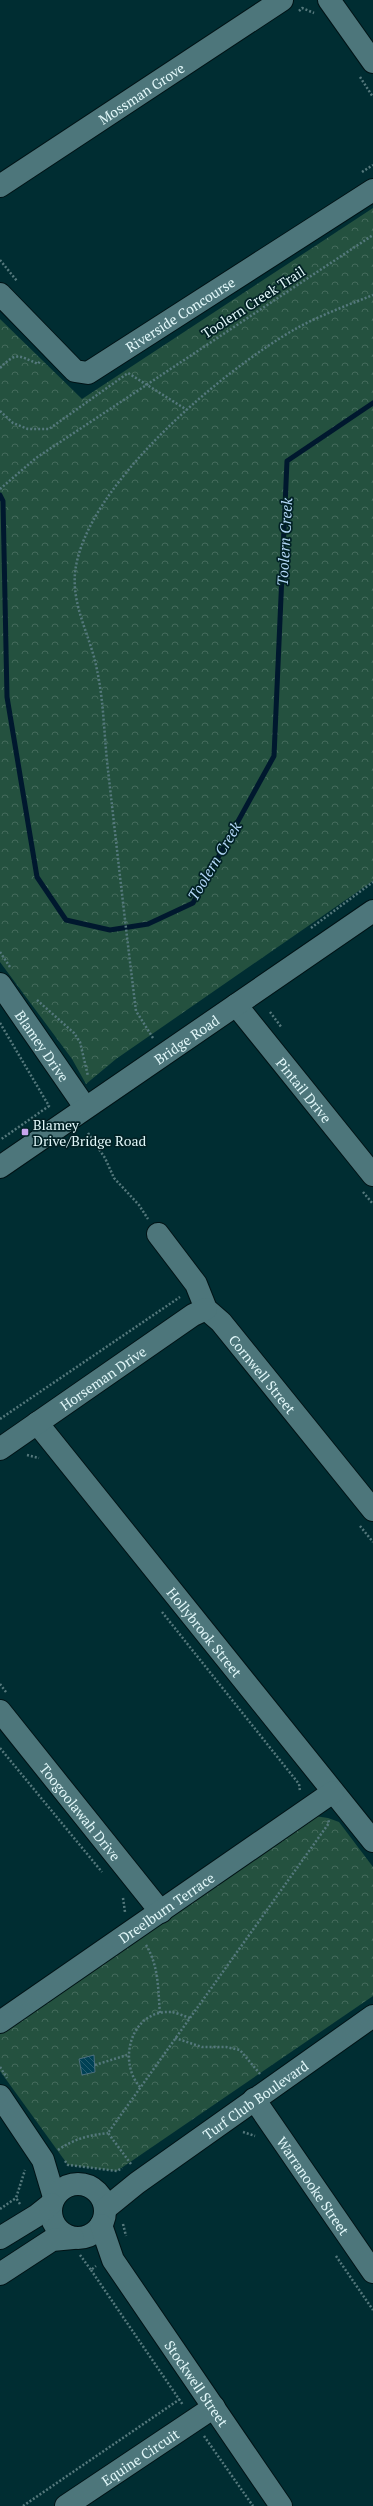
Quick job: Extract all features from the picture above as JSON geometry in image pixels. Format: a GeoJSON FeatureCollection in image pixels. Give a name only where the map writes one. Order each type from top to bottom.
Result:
{"type":"FeatureCollection","features":[{"type":"Feature","properties":{"kind":"street"},"geometry":{"type":"LineString","coordinates":[[330,0],[364,66]]}},
{"type":"Feature","properties":{"kind":"street","name":"Mossman Grove"},"geometry":{"type":"LineString","coordinates":[[0,186],[289,6]]}},
{"type":"Feature","properties":{"kind":"street","name":"Riverside Concourse"},"geometry":{"type":"LineString","coordinates":[[0,294],[75,371],[88,374],[94,372],[373,190]]}},
{"type":"Feature","properties":{"kind":"street","name":"Bridge Road"},"geometry":{"type":"LineString","coordinates":[[0,1167],[373,911]]}},
{"type":"Feature","properties":{"kind":"street","name":"Blamey Drive"},"geometry":{"type":"LineString","coordinates":[[6,977],[85,1108]]}},
{"type":"Feature","properties":{"kind":"street","name":"Pintail Drive"},"geometry":{"type":"LineString","coordinates":[[236,1005],[373,1175]]}},
{"type":"Feature","properties":{"kind":"street","name":"Cornwell Street"},"geometry":{"type":"LineString","coordinates":[[158,1234],[198,1289],[206,1310],[221,1322],[373,1510]]}},
{"type":"Feature","properties":{"kind":"street","name":"Horseman Drive"},"geometry":{"type":"LineString","coordinates":[[10,1451],[37,1423],[193,1315],[206,1310]]}},
{"type":"Feature","properties":{"kind":"street","name":"Hollybrook Street"},"geometry":{"type":"LineString","coordinates":[[37,1423],[319,1796],[373,1841]]}},
{"type":"Feature","properties":{"kind":"street","name":"Toogoolawah Drive"},"geometry":{"type":"LineString","coordinates":[[0,1711],[155,1905]]}},
{"type":"Feature","properties":{"kind":"street","name":"Dreelburn Terrace"},"geometry":{"type":"LineString","coordinates":[[0,2022],[136,1929],[155,1905],[319,1796]]}},
{"type":"Feature","properties":{"kind":"street","name":"Turf Club Boulevard"},"geometry":{"type":"LineString","coordinates":[[103,2217],[140,2181],[373,2016]]}},
{"type":"Feature","properties":{"kind":"street"},"geometry":{"type":"LineString","coordinates":[[0,2274],[52,2240],[77,2238],[92,2234],[103,2217],[100,2194],[86,2186],[51,2152],[4,2088]]}},
{"type":"Feature","properties":{"kind":"street","name":"Warranooke Street"},"geometry":{"type":"LineString","coordinates":[[263,2094],[373,2272]]}},
{"type":"Feature","properties":{"kind":"street"},"geometry":{"type":"LineString","coordinates":[[51,2152],[53,2200],[52,2221],[64,2235],[77,2238]]}},
{"type":"Feature","properties":{"kind":"street","name":"Turf Club Boulevard"},"geometry":{"type":"LineString","coordinates":[[86,2186],[140,2181]]}},
{"type":"Feature","properties":{"kind":"street"},"geometry":{"type":"LineString","coordinates":[[0,2238],[36,2216],[65,2187],[86,2186]]}},
{"type":"Feature","properties":{"kind":"street","name":"Stockwell Street"},"geometry":{"type":"LineString","coordinates":[[103,2217],[113,2260],[281,2506]]}},
{"type":"Feature","properties":{"kind":"street","name":"Stockwell Street"},"geometry":{"type":"LineString","coordinates":[[77,2238],[113,2260]]}},
{"type":"Feature","properties":{"kind":"street","name":"Equine Circuit"},"geometry":{"type":"LineString","coordinates":[[66,2506],[214,2407]]}},
{"type":"Feature","properties":{"kind":"path"},"geometry":{"type":"LineString","coordinates":[[289,6],[302,8],[315,13],[319,19]]}},
{"type":"Feature","properties":{"kind":"path"},"geometry":{"type":"LineString","coordinates":[[364,66],[373,97]]}},
{"type":"Feature","properties":{"kind":"path","name":"Toolern Creek Trail"},"geometry":{"type":"LineString","coordinates":[[0,489],[36,458],[144,385],[373,235]]}},
{"type":"Feature","properties":{"kind":"path"},"geometry":{"type":"LineString","coordinates":[[153,1038],[136,1012],[97,669],[78,610],[75,574],[83,541],[105,500],[187,410],[246,360],[298,327],[373,295]]}},
{"type":"Feature","properties":{"kind":"path"},"geometry":{"type":"LineString","coordinates":[[0,368],[11,357],[20,356],[38,364],[52,349]]}},
{"type":"Feature","properties":{"kind":"path"},"geometry":{"type":"LineString","coordinates":[[0,411],[13,423],[28,430],[49,429],[128,373],[144,385],[187,410]]}},
{"type":"Feature","properties":{"kind":"path"},"geometry":{"type":"LineString","coordinates":[[0,952],[6,977]]}},
{"type":"Feature","properties":{"kind":"path"},"geometry":{"type":"LineString","coordinates":[[34,998],[52,1016],[74,1034],[80,1042],[89,1080]]}},
{"type":"Feature","properties":{"kind":"path"},"geometry":{"type":"LineString","coordinates":[[0,1023],[49,1106],[0,1140]]}},
{"type":"Feature","properties":{"kind":"path"},"geometry":{"type":"LineString","coordinates":[[88,1134],[105,1158],[114,1178],[139,1205],[158,1234]]}},
{"type":"Feature","properties":{"kind":"path"},"geometry":{"type":"LineString","coordinates":[[0,1419],[186,1293],[198,1289]]}},
{"type":"Feature","properties":{"kind":"path"},"geometry":{"type":"LineString","coordinates":[[10,1451],[39,1458],[44,1464]]}},
{"type":"Feature","properties":{"kind":"path"},"geometry":{"type":"LineString","coordinates":[[161,1612],[298,1784],[300,1791]]}},
{"type":"Feature","properties":{"kind":"path"},"geometry":{"type":"LineString","coordinates":[[0,1748],[104,1875]]}},
{"type":"Feature","properties":{"kind":"path"},"geometry":{"type":"LineString","coordinates":[[300,1791],[319,1796]]}},
{"type":"Feature","properties":{"kind":"path"},"geometry":{"type":"LineString","coordinates":[[300,1791],[319,1796]]}},
{"type":"Feature","properties":{"kind":"path"},"geometry":{"type":"LineString","coordinates":[[130,2162],[117,2171],[68,2165],[51,2152],[70,2141],[82,2137],[108,2133],[329,1822],[319,1796]]}},
{"type":"Feature","properties":{"kind":"path"},"geometry":{"type":"LineString","coordinates":[[119,1893],[124,1899],[126,1915],[155,1905]]}},
{"type":"Feature","properties":{"kind":"path"},"geometry":{"type":"LineString","coordinates":[[136,1929],[153,1957],[157,1978],[160,2014]]}},
{"type":"Feature","properties":{"kind":"path"},"geometry":{"type":"LineString","coordinates":[[140,2088],[129,2070],[127,2055],[134,2034],[142,2023],[160,2014],[172,2012],[190,2018]]}},
{"type":"Feature","properties":{"kind":"path"},"geometry":{"type":"LineString","coordinates":[[175,2038],[202,2047],[226,2047],[240,2050],[263,2094]]}},
{"type":"Feature","properties":{"kind":"path"},"geometry":{"type":"LineString","coordinates":[[95,2065],[127,2055]]}},
{"type":"Feature","properties":{"kind":"path"},"geometry":{"type":"LineString","coordinates":[[0,2067],[4,2088]]}},
{"type":"Feature","properties":{"kind":"path"},"geometry":{"type":"LineString","coordinates":[[240,2131],[255,2136],[259,2143]]}},
{"type":"Feature","properties":{"kind":"path"},"geometry":{"type":"LineString","coordinates":[[108,2133],[130,2162],[140,2181]]}},
{"type":"Feature","properties":{"kind":"path"},"geometry":{"type":"LineString","coordinates":[[0,2209],[16,2198]]}},
{"type":"Feature","properties":{"kind":"path"},"geometry":{"type":"LineString","coordinates":[[334,2253],[373,2310]]}},
{"type":"Feature","properties":{"kind":"path"},"geometry":{"type":"LineString","coordinates":[[91,2270],[253,2506]]}},
{"type":"Feature","properties":{"kind":"path"},"geometry":{"type":"LineString","coordinates":[[23,2506],[180,2399]]}},
{"type":"Feature","properties":{"kind":"green space"},"geometry":{"type":"Polygon","coordinates":[[[373,208],[373,881],[116,1059],[86,1084],[72,1059],[0,962],[0,319],[82,399],[373,208]]]}},
{"type":"Feature","properties":{"kind":"green space"},"geometry":{"type":"Polygon","coordinates":[[[315,1816],[328,1818],[339,1822],[373,1867],[373,1996],[117,2171],[68,2165],[0,2071],[0,2033],[315,1816]]]}},
{"type":"Feature","properties":{"kind":"building"},"geometry":{"type":"Polygon","coordinates":[[[94,2055],[95,2072],[82,2075],[79,2059],[94,2055]]]}},
{"type":"Feature","properties":{"kind":"waterway","name":"Toolern Creek"},"geometry":{"type":"LineString","coordinates":[[0,495],[3,501],[7,697],[37,877],[66,920],[110,930],[148,924],[193,903],[274,756],[287,461],[373,403]]}},
{"type":"Feature","properties":{"kind":"place","name":"Blamey Drive/Bridge Road"},"geometry":{"type":"Point","coordinates":[25,1132]}}]}
